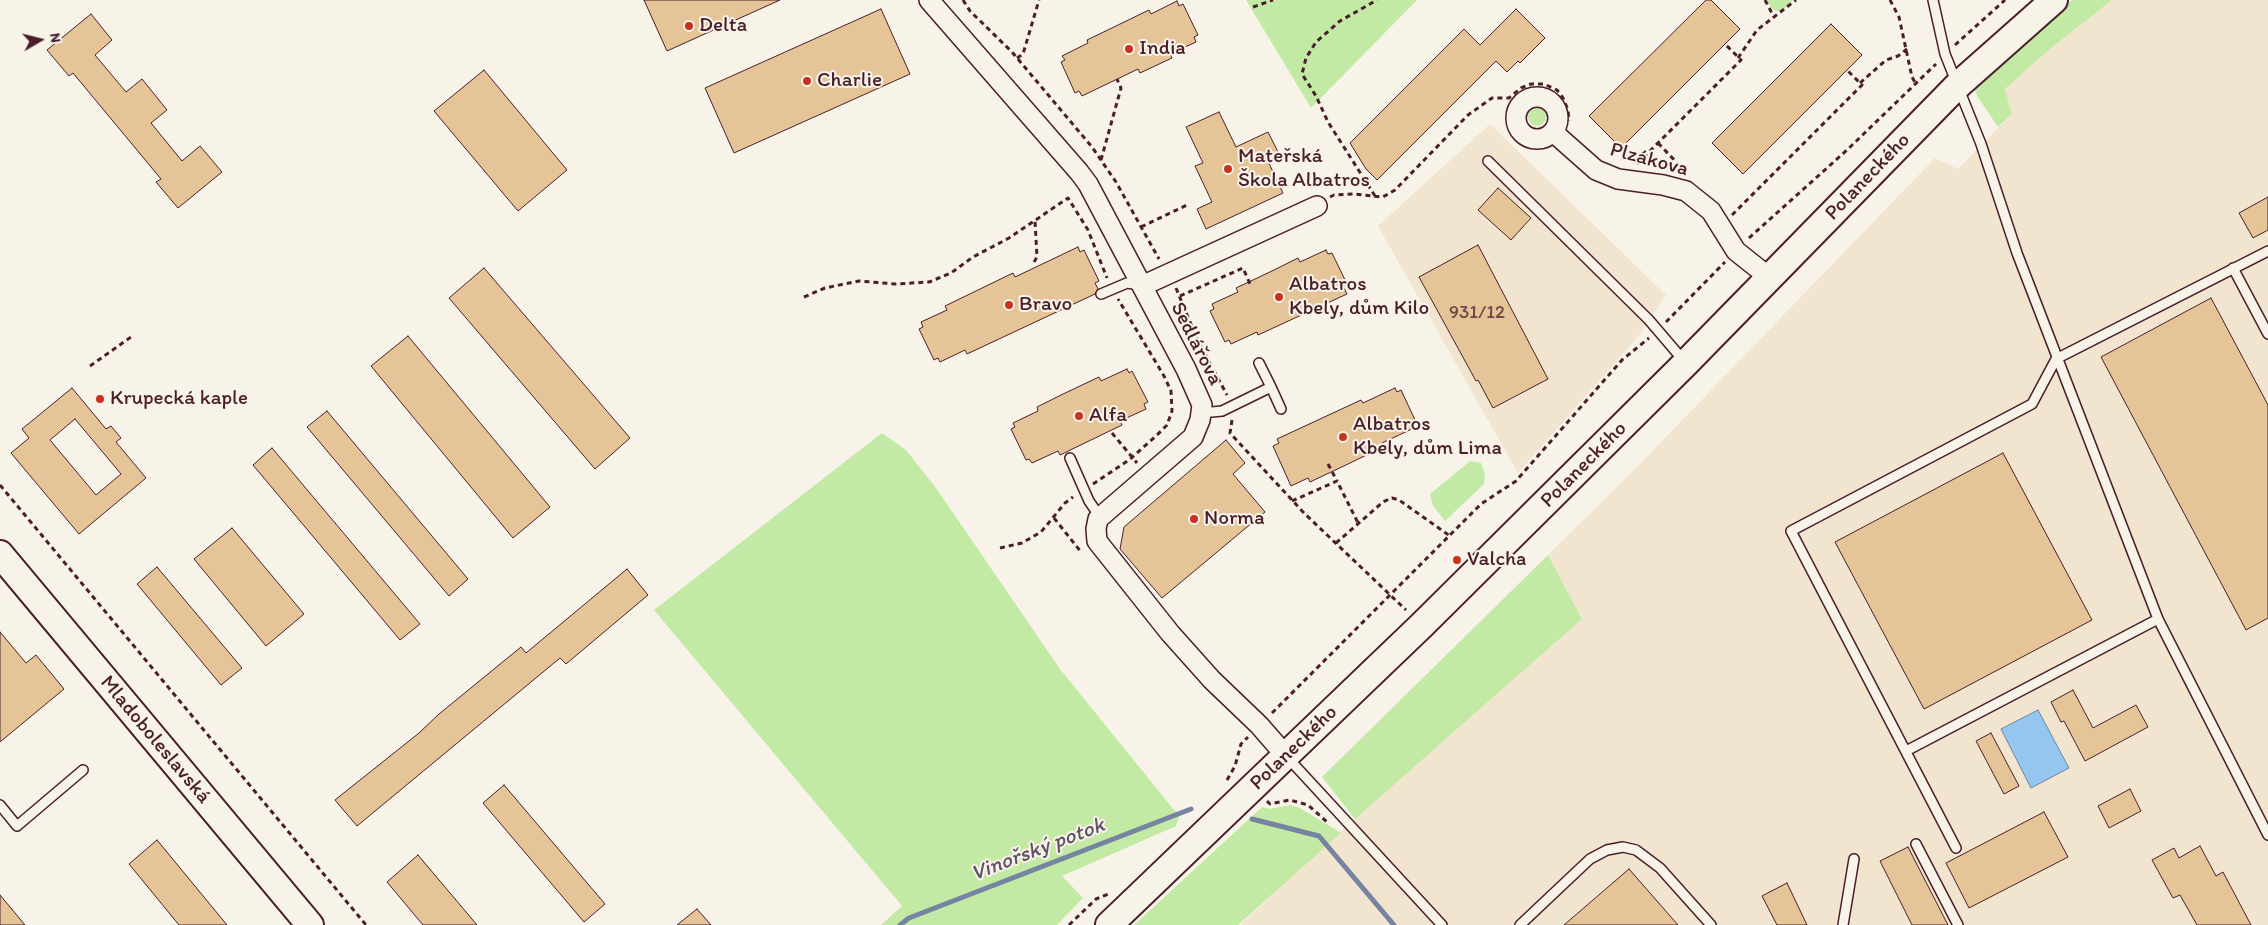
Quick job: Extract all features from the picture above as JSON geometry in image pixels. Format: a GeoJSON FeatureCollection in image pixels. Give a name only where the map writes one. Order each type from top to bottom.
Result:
{"type":"FeatureCollection","features":[{"type":"Feature","properties":{"kind":"street","name":"Sedlářova"},"geometry":{"type":"LineString","coordinates":[[929,0],[1080,172],[1105,213],[1186,369],[1202,405],[1193,436],[1100,517]]}},
{"type":"Feature","properties":{"kind":"street","name":"Polaneckého"},"geometry":{"type":"LineString","coordinates":[[1108,925],[1422,626],[1686,363],[1957,86],[2054,0]]}},
{"type":"Feature","properties":{"kind":"street","name":"Plzákova"},"geometry":{"type":"LineString","coordinates":[[1561,129],[1596,170],[1618,179],[1663,185],[1686,191],[1711,210],[1736,251],[1770,278]]}},
{"type":"Feature","properties":{"kind":"street"},"geometry":{"type":"LineString","coordinates":[[1142,286],[1169,276],[1317,206]]}},
{"type":"Feature","properties":{"kind":"street"},"geometry":{"type":"LineString","coordinates":[[1100,517],[1096,529],[1097,541],[1106,555],[1212,680],[1260,725],[1286,756]]}},
{"type":"Feature","properties":{"kind":"street","name":"Mladoboleslavská"},"geometry":{"type":"LineString","coordinates":[[0,554],[310,925]]}},
{"type":"Feature","properties":{"kind":"lane"},"geometry":{"type":"LineString","coordinates":[[1933,0],[1945,54],[1981,144],[2017,253],[2056,359],[2158,619],[2268,835]]}},
{"type":"Feature","properties":{"kind":"lane"},"geometry":{"type":"LineString","coordinates":[[1488,161],[1658,330],[1686,363]]}},
{"type":"Feature","properties":{"kind":"lane"},"geometry":{"type":"LineString","coordinates":[[1956,848],[1791,531],[2032,404],[2056,359],[2268,251]]}},
{"type":"Feature","properties":{"kind":"lane"},"geometry":{"type":"LineString","coordinates":[[2234,268],[2268,334]]}},
{"type":"Feature","properties":{"kind":"lane"},"geometry":{"type":"LineString","coordinates":[[1101,294],[1127,283],[1142,286]]}},
{"type":"Feature","properties":{"kind":"lane"},"geometry":{"type":"LineString","coordinates":[[1259,363],[1281,409]]}},
{"type":"Feature","properties":{"kind":"lane"},"geometry":{"type":"LineString","coordinates":[[1200,413],[1222,411],[1271,387]]}},
{"type":"Feature","properties":{"kind":"lane"},"geometry":{"type":"LineString","coordinates":[[1070,458],[1084,490],[1100,517]]}},
{"type":"Feature","properties":{"kind":"lane"},"geometry":{"type":"LineString","coordinates":[[1906,751],[2158,619]]}},
{"type":"Feature","properties":{"kind":"lane"},"geometry":{"type":"LineString","coordinates":[[1286,756],[1442,925]]}},
{"type":"Feature","properties":{"kind":"lane"},"geometry":{"type":"LineString","coordinates":[[0,805],[17,826],[83,770]]}},
{"type":"Feature","properties":{"kind":"lane"},"geometry":{"type":"LineString","coordinates":[[1916,844],[1958,925]]}},
{"type":"Feature","properties":{"kind":"lane"},"geometry":{"type":"LineString","coordinates":[[1520,925],[1590,859],[1607,850],[1623,847],[1636,850],[1660,868],[1711,925]]}},
{"type":"Feature","properties":{"kind":"lane"},"geometry":{"type":"LineString","coordinates":[[1844,925],[1854,859]]}},
{"type":"Feature","properties":{"kind":"path"},"geometry":{"type":"LineString","coordinates":[[963,0],[970,11],[1017,58],[1101,160],[1180,296],[1197,339],[1217,373],[1233,414],[1230,433],[1292,501],[1406,610]]}},
{"type":"Feature","properties":{"kind":"path"},"geometry":{"type":"LineString","coordinates":[[1017,58],[1023,54],[1039,0]]}},
{"type":"Feature","properties":{"kind":"path"},"geometry":{"type":"LineString","coordinates":[[1253,7],[1273,0]]}},
{"type":"Feature","properties":{"kind":"path"},"geometry":{"type":"LineString","coordinates":[[1375,196],[1328,122],[1316,96],[1302,74],[1306,58],[1316,42],[1340,21],[1377,0]]}},
{"type":"Feature","properties":{"kind":"path"},"geometry":{"type":"LineString","coordinates":[[1765,0],[1774,18]]}},
{"type":"Feature","properties":{"kind":"path"},"geometry":{"type":"LineString","coordinates":[[1738,58],[1757,30],[1796,0]]}},
{"type":"Feature","properties":{"kind":"path"},"geometry":{"type":"LineString","coordinates":[[1890,0],[1898,17],[1912,77],[1916,84]]}},
{"type":"Feature","properties":{"kind":"path"},"geometry":{"type":"LineString","coordinates":[[1233,770],[1241,744],[1481,504],[1516,481],[1622,360],[1638,349],[1736,251],[1848,150],[1945,54],[2004,0]]}},
{"type":"Feature","properties":{"kind":"path"},"geometry":{"type":"LineString","coordinates":[[1632,170],[1741,60],[1725,44]]}},
{"type":"Feature","properties":{"kind":"path"},"geometry":{"type":"LineString","coordinates":[[1728,219],[1862,85],[1860,83],[1886,60],[1898,56],[1907,49]]}},
{"type":"Feature","properties":{"kind":"path"},"geometry":{"type":"LineString","coordinates":[[1847,70],[1860,83]]}},
{"type":"Feature","properties":{"kind":"path"},"geometry":{"type":"LineString","coordinates":[[1101,160],[1121,88],[1116,79]]}},
{"type":"Feature","properties":{"kind":"path"},"geometry":{"type":"LineString","coordinates":[[1317,206],[1334,195],[1383,197],[1395,190],[1468,115],[1492,98],[1509,98],[1521,88],[1531,84],[1544,84],[1557,90],[1563,98],[1568,110],[1561,129]]}},
{"type":"Feature","properties":{"kind":"path"},"geometry":{"type":"LineString","coordinates":[[1658,143],[1682,168],[1685,177],[1680,174]]}},
{"type":"Feature","properties":{"kind":"path"},"geometry":{"type":"LineString","coordinates":[[804,297],[825,288],[859,281],[895,284],[929,282],[951,273],[973,257],[1009,238],[1068,198],[1088,230],[1112,289],[1164,376],[1171,391],[1172,411],[1167,426],[1132,457],[1065,503],[1041,532],[1022,543],[1000,548]]}},
{"type":"Feature","properties":{"kind":"path"},"geometry":{"type":"LineString","coordinates":[[1141,227],[1190,204]]}},
{"type":"Feature","properties":{"kind":"path"},"geometry":{"type":"LineString","coordinates":[[1034,262],[1037,257],[1035,220]]}},
{"type":"Feature","properties":{"kind":"path"},"geometry":{"type":"LineString","coordinates":[[1180,296],[1243,268],[1250,286]]}},
{"type":"Feature","properties":{"kind":"path"},"geometry":{"type":"LineString","coordinates":[[90,366],[132,336]]}},
{"type":"Feature","properties":{"kind":"path"},"geometry":{"type":"LineString","coordinates":[[1112,433],[1146,476]]}},
{"type":"Feature","properties":{"kind":"path"},"geometry":{"type":"LineString","coordinates":[[1328,464],[1358,523]]}},
{"type":"Feature","properties":{"kind":"path"},"geometry":{"type":"LineString","coordinates":[[1292,501],[1337,481]]}},
{"type":"Feature","properties":{"kind":"path"},"geometry":{"type":"LineString","coordinates":[[0,485],[366,925]]}},
{"type":"Feature","properties":{"kind":"path"},"geometry":{"type":"LineString","coordinates":[[1336,543],[1383,502],[1392,498],[1399,500],[1450,536]]}},
{"type":"Feature","properties":{"kind":"path"},"geometry":{"type":"LineString","coordinates":[[1264,800],[1270,804],[1290,800],[1308,805],[1332,826],[1341,816]]}},
{"type":"Feature","properties":{"kind":"shaded area"},"geometry":{"type":"Polygon","coordinates":[[[2112,0],[2268,0],[2268,925],[1240,925],[1349,824],[1582,619],[1548,555],[1636,468],[1935,158],[1958,169],[2012,114],[2005,89],[2051,48],[2112,0]]]}},
{"type":"Feature","properties":{"kind":"shaded area"},"geometry":{"type":"Polygon","coordinates":[[[1490,124],[1666,295],[1637,338],[1518,473],[1378,226],[1490,124]]]}},
{"type":"Feature","properties":{"kind":"green space"},"geometry":{"type":"Polygon","coordinates":[[[1246,0],[1417,0],[1311,108],[1246,0]]]}},
{"type":"Feature","properties":{"kind":"green space"},"geometry":{"type":"Polygon","coordinates":[[[1767,0],[1793,0],[1783,10],[1776,11],[1772,9],[1767,0]]]}},
{"type":"Feature","properties":{"kind":"green space"},"geometry":{"type":"Polygon","coordinates":[[[2072,0],[2112,0],[2051,48],[2005,89],[2012,114],[1998,127],[1977,96],[1975,90],[1978,84],[2072,0]]]}},
{"type":"Feature","properties":{"kind":"green space"},"geometry":{"type":"Polygon","coordinates":[[[1533,108],[1541,108],[1546,113],[1544,124],[1533,126],[1528,121],[1528,113],[1533,108]]]}},
{"type":"Feature","properties":{"kind":"green space"},"geometry":{"type":"Polygon","coordinates":[[[882,433],[906,450],[936,488],[1060,669],[1174,810],[1180,814],[1176,826],[1062,876],[1083,898],[1057,925],[881,925],[902,906],[654,610],[882,433]]]}},
{"type":"Feature","properties":{"kind":"green space"},"geometry":{"type":"Polygon","coordinates":[[[1470,461],[1481,463],[1485,474],[1484,484],[1445,521],[1433,506],[1430,494],[1470,461]]]}},
{"type":"Feature","properties":{"kind":"green space"},"geometry":{"type":"Polygon","coordinates":[[[1548,555],[1582,619],[1355,819],[1322,777],[1548,555]]]}},
{"type":"Feature","properties":{"kind":"green space"},"geometry":{"type":"Polygon","coordinates":[[[1290,805],[1300,808],[1341,833],[1238,925],[1134,925],[1262,807],[1269,809],[1290,805]]]}},
{"type":"Feature","properties":{"kind":"water"},"geometry":{"type":"Polygon","coordinates":[[[2038,710],[2069,768],[2031,788],[2001,729],[2038,710]]]}},
{"type":"Feature","properties":{"kind":"building","name":"Delta"},"geometry":{"type":"Polygon","coordinates":[[[644,0],[780,0],[667,51],[644,0]]]}},
{"type":"Feature","properties":{"kind":"building"},"geometry":{"type":"Polygon","coordinates":[[[1706,0],[1711,0],[1740,29],[1621,148],[1589,116],[1706,0]]]}},
{"type":"Feature","properties":{"kind":"building","name":"India"},"geometry":{"type":"Polygon","coordinates":[[[1177,1],[1179,6],[1183,4],[1198,35],[1194,37],[1196,42],[1170,54],[1172,58],[1140,73],[1138,69],[1082,96],[1079,91],[1075,93],[1061,62],[1065,60],[1062,56],[1088,43],[1087,40],[1149,10],[1151,14],[1177,1]]]}},
{"type":"Feature","properties":{"kind":"building","name":"Charlie"},"geometry":{"type":"Polygon","coordinates":[[[881,9],[910,74],[734,153],[705,88],[881,9]]]}},
{"type":"Feature","properties":{"kind":"building"},"geometry":{"type":"Polygon","coordinates":[[[1516,9],[1545,38],[1520,63],[1518,61],[1507,72],[1496,61],[1377,180],[1366,169],[1350,143],[1464,29],[1480,45],[1516,9]]]}},
{"type":"Feature","properties":{"kind":"building"},"geometry":{"type":"Polygon","coordinates":[[[91,14],[112,40],[95,55],[126,92],[142,79],[167,110],[151,123],[182,161],[200,146],[222,172],[178,208],[156,182],[161,179],[73,73],[69,76],[47,50],[91,14]]]}},
{"type":"Feature","properties":{"kind":"building"},"geometry":{"type":"Polygon","coordinates":[[[1831,24],[1862,55],[1743,174],[1712,143],[1831,24]]]}},
{"type":"Feature","properties":{"kind":"building"},"geometry":{"type":"Polygon","coordinates":[[[484,70],[567,170],[518,211],[434,111],[484,70]]]}},
{"type":"Feature","properties":{"kind":"building","name":"Mateřská Škola Albatros"},"geometry":{"type":"Polygon","coordinates":[[[1219,112],[1236,147],[1268,132],[1278,152],[1266,157],[1283,193],[1206,229],[1197,209],[1212,202],[1195,166],[1203,163],[1186,127],[1219,112]]]}},
{"type":"Feature","properties":{"kind":"building"},"geometry":{"type":"Polygon","coordinates":[[[1498,188],[1531,218],[1511,240],[1478,210],[1498,188]]]}},
{"type":"Feature","properties":{"kind":"building"},"geometry":{"type":"Polygon","coordinates":[[[2268,197],[2268,230],[2253,238],[2239,213],[2268,197]]]}},
{"type":"Feature","properties":{"kind":"building"},"geometry":{"type":"Polygon","coordinates":[[[1478,245],[1548,379],[1493,408],[1478,380],[1476,381],[1419,277],[1478,245]]]}},
{"type":"Feature","properties":{"kind":"building","name":"Bravo"},"geometry":{"type":"Polygon","coordinates":[[[1078,247],[1080,252],[1084,250],[1099,281],[1095,283],[1098,289],[1095,294],[967,354],[965,350],[940,362],[938,358],[934,360],[919,329],[923,327],[921,322],[947,310],[945,306],[1013,273],[1015,277],[1078,247]]]}},
{"type":"Feature","properties":{"kind":"building","name":"Albatros Kbely, dům Kilo"},"geometry":{"type":"Polygon","coordinates":[[[1326,250],[1328,254],[1332,253],[1347,284],[1343,286],[1347,294],[1258,335],[1257,332],[1231,344],[1229,340],[1225,342],[1210,311],[1214,309],[1212,304],[1238,292],[1236,288],[1298,258],[1300,262],[1326,250]]]}},
{"type":"Feature","properties":{"kind":"building"},"geometry":{"type":"Polygon","coordinates":[[[484,268],[630,438],[595,469],[449,298],[484,268]]]}},
{"type":"Feature","properties":{"kind":"building"},"geometry":{"type":"Polygon","coordinates":[[[2211,298],[2268,405],[2268,618],[2246,630],[2101,357],[2211,298]]]}},
{"type":"Feature","properties":{"kind":"building"},"geometry":{"type":"Polygon","coordinates":[[[408,336],[550,507],[513,538],[371,366],[408,336]]]}},
{"type":"Feature","properties":{"kind":"building","name":"Alfa"},"geometry":{"type":"Polygon","coordinates":[[[1127,369],[1129,373],[1132,371],[1148,402],[1144,404],[1146,409],[1120,421],[1122,425],[1060,455],[1058,451],[1032,463],[1029,459],[1026,460],[1011,429],[1015,427],[1013,423],[1038,411],[1037,407],[1099,377],[1101,381],[1127,369]]]}},
{"type":"Feature","properties":{"kind":"building"},"geometry":{"type":"Polygon","coordinates":[[[72,388],[106,429],[111,426],[121,438],[116,442],[146,478],[79,534],[11,453],[29,438],[22,429],[72,388]],[[75,419],[50,440],[96,495],[121,474],[75,419]]]}},
{"type":"Feature","properties":{"kind":"building","name":"Albatros Kbely, dům Lima"},"geometry":{"type":"Polygon","coordinates":[[[1395,388],[1397,392],[1401,390],[1416,422],[1412,423],[1414,428],[1382,443],[1383,447],[1310,482],[1308,478],[1291,486],[1273,446],[1279,443],[1277,439],[1361,400],[1363,403],[1395,388]]]}},
{"type":"Feature","properties":{"kind":"building"},"geometry":{"type":"Polygon","coordinates":[[[327,411],[468,579],[449,596],[307,427],[327,411]]]}},
{"type":"Feature","properties":{"kind":"building","name":"Norma"},"geometry":{"type":"Polygon","coordinates":[[[1226,440],[1245,463],[1233,474],[1265,512],[1162,598],[1120,549],[1124,527],[1226,440]]]}},
{"type":"Feature","properties":{"kind":"building"},"geometry":{"type":"Polygon","coordinates":[[[272,448],[420,624],[400,640],[253,465],[272,448]]]}},
{"type":"Feature","properties":{"kind":"building"},"geometry":{"type":"Polygon","coordinates":[[[2003,453],[2092,620],[1924,709],[1835,542],[2003,453]]]}},
{"type":"Feature","properties":{"kind":"building"},"geometry":{"type":"Polygon","coordinates":[[[232,528],[304,614],[266,646],[194,559],[232,528]]]}},
{"type":"Feature","properties":{"kind":"building"},"geometry":{"type":"Polygon","coordinates":[[[157,567],[242,668],[221,685],[137,584],[157,567]]]}},
{"type":"Feature","properties":{"kind":"building"},"geometry":{"type":"Polygon","coordinates":[[[627,569],[648,595],[566,664],[560,658],[357,826],[335,800],[419,733],[439,714],[521,647],[526,653],[627,569]]]}},
{"type":"Feature","properties":{"kind":"building"},"geometry":{"type":"Polygon","coordinates":[[[0,632],[26,663],[36,655],[64,689],[0,742],[0,632]]]}},
{"type":"Feature","properties":{"kind":"building"},"geometry":{"type":"Polygon","coordinates":[[[2073,690],[2093,728],[2136,705],[2148,727],[2085,761],[2064,721],[2061,722],[2051,702],[2073,690]]]}},
{"type":"Feature","properties":{"kind":"building"},"geometry":{"type":"Polygon","coordinates":[[[1991,733],[2019,786],[2004,794],[1976,741],[1991,733]]]}},
{"type":"Feature","properties":{"kind":"building"},"geometry":{"type":"Polygon","coordinates":[[[504,785],[605,904],[584,922],[483,803],[504,785]]]}},
{"type":"Feature","properties":{"kind":"building"},"geometry":{"type":"Polygon","coordinates":[[[2130,789],[2141,811],[2109,828],[2098,806],[2130,789]]]}},
{"type":"Feature","properties":{"kind":"building"},"geometry":{"type":"Polygon","coordinates":[[[2044,812],[2068,857],[1969,908],[1946,863],[2044,812]]]}},
{"type":"Feature","properties":{"kind":"building"},"geometry":{"type":"Polygon","coordinates":[[[157,840],[227,925],[179,925],[129,864],[157,840]]]}},
{"type":"Feature","properties":{"kind":"building"},"geometry":{"type":"Polygon","coordinates":[[[2200,846],[2216,876],[2223,872],[2251,925],[2197,925],[2180,895],[2173,898],[2152,860],[2174,848],[2179,858],[2200,846]]]}},
{"type":"Feature","properties":{"kind":"building"},"geometry":{"type":"Polygon","coordinates":[[[1908,847],[1948,925],[1912,925],[1880,861],[1908,847]]]}},
{"type":"Feature","properties":{"kind":"building"},"geometry":{"type":"Polygon","coordinates":[[[418,855],[477,925],[423,925],[387,882],[418,855]]]}},
{"type":"Feature","properties":{"kind":"building"},"geometry":{"type":"Polygon","coordinates":[[[1629,869],[1678,925],[1564,925],[1629,869]]]}},
{"type":"Feature","properties":{"kind":"building"},"geometry":{"type":"Polygon","coordinates":[[[1787,883],[1807,925],[1777,925],[1762,896],[1787,883]]]}},
{"type":"Feature","properties":{"kind":"building"},"geometry":{"type":"Polygon","coordinates":[[[0,895],[25,925],[0,925],[0,895]]]}},
{"type":"Feature","properties":{"kind":"building"},"geometry":{"type":"Polygon","coordinates":[[[697,909],[711,925],[677,925],[697,909]]]}},
{"type":"Feature","properties":{"kind":"waterway","name":"Vinořský potok"},"geometry":{"type":"LineString","coordinates":[[900,925],[909,918],[1191,809]]}},
{"type":"Feature","properties":{"kind":"waterway","name":"Vinořský potok"},"geometry":{"type":"LineString","coordinates":[[1252,819],[1319,836],[1394,925]]}},
{"type":"Feature","properties":{"kind":"place","name":"Delta"},"geometry":{"type":"Point","coordinates":[689,26]}},
{"type":"Feature","properties":{"kind":"place","name":"India"},"geometry":{"type":"Point","coordinates":[1129,49]}},
{"type":"Feature","properties":{"kind":"place","name":"Charlie"},"geometry":{"type":"Point","coordinates":[807,81]}},
{"type":"Feature","properties":{"kind":"place","name":"Mateřská Škola Albatros"},"geometry":{"type":"Point","coordinates":[1228,169]}},
{"type":"Feature","properties":{"kind":"place","name":"Albatros Kbely, dům Kilo"},"geometry":{"type":"Point","coordinates":[1279,297]}},
{"type":"Feature","properties":{"kind":"place","name":"Bravo"},"geometry":{"type":"Point","coordinates":[1009,305]}},
{"type":"Feature","properties":{"kind":"place","name":"Krupecká kaple"},"geometry":{"type":"Point","coordinates":[100,399]}},
{"type":"Feature","properties":{"kind":"place","name":"Alfa"},"geometry":{"type":"Point","coordinates":[1079,416]}},
{"type":"Feature","properties":{"kind":"place","name":"Albatros Kbely, dům Lima"},"geometry":{"type":"Point","coordinates":[1343,437]}},
{"type":"Feature","properties":{"kind":"place","name":"Norma"},"geometry":{"type":"Point","coordinates":[1194,519]}},
{"type":"Feature","properties":{"kind":"place","name":"Valcha"},"geometry":{"type":"Point","coordinates":[1457,560]}}]}
